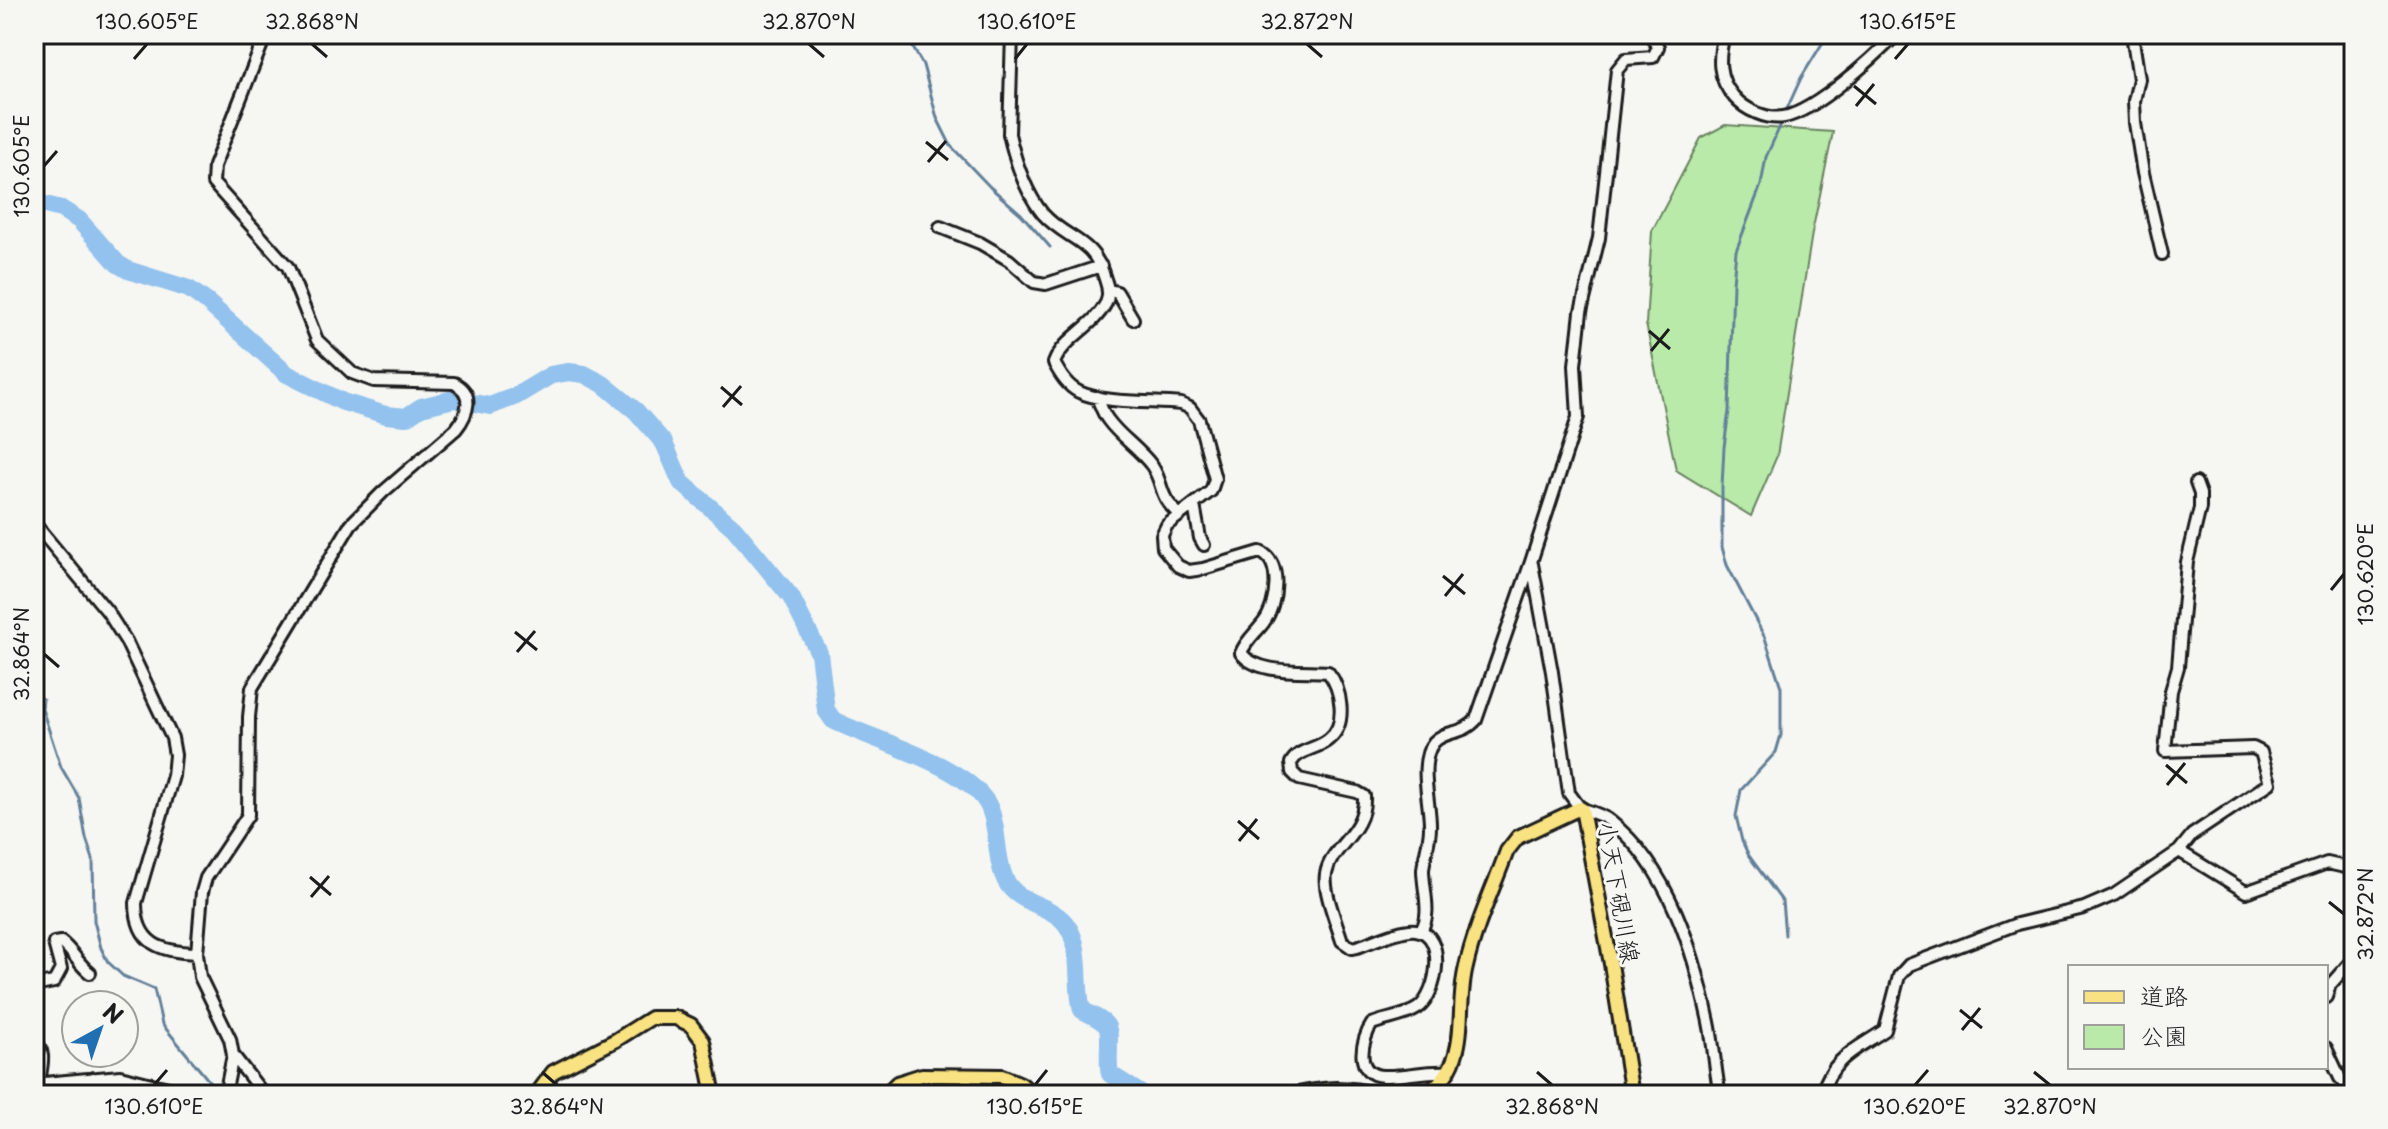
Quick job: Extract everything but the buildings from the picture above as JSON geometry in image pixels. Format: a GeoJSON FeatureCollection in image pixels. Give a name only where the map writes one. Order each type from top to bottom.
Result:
{"type":"FeatureCollection","features":[{"type":"Feature","properties":{"kind":"main road","name":"小天下硯川線"},"geometry":{"type":"LineString","coordinates":[[1449,1072],[1462,1029],[1465,970],[1507,851],[1518,837],[1581,808],[1632,1095]]}},
{"type":"Feature","properties":{"kind":"main road"},"geometry":{"type":"LineString","coordinates":[[536,1095],[553,1072],[651,1018],[676,1018],[691,1025],[703,1041],[714,1095]]}},
{"type":"Feature","properties":{"kind":"main road"},"geometry":{"type":"LineString","coordinates":[[1424,1095],[1449,1072]]}},
{"type":"Feature","properties":{"kind":"main road"},"geometry":{"type":"LineString","coordinates":[[885,1095],[897,1083],[922,1075],[1002,1076],[1021,1084],[1033,1095]]}},
{"type":"Feature","properties":{"kind":"main road"},"geometry":{"type":"LineString","coordinates":[[36,1085],[54,1095]]}},
{"type":"Feature","properties":{"kind":"main road"},"geometry":{"type":"LineString","coordinates":[[1293,1095],[1330,1087],[1378,1095]]}},
{"type":"Feature","properties":{"kind":"street"},"geometry":{"type":"LineString","coordinates":[[225,1095],[233,1055],[230,1039],[200,977],[197,953],[206,878],[248,815],[252,688],[351,524],[456,429],[464,418],[467,400],[463,388],[454,383],[374,381],[352,373],[335,359],[317,340],[288,267],[213,183],[214,166],[266,34]]}},
{"type":"Feature","properties":{"kind":"street"},"geometry":{"type":"LineString","coordinates":[[1012,34],[1009,122],[1013,150],[1042,213],[1086,245],[1101,266],[1109,290],[1107,302],[1057,354],[1054,363],[1062,377],[1077,391],[1097,397],[1181,404],[1190,408],[1199,420],[1215,479],[1211,491],[1167,525],[1162,535],[1163,548],[1178,566],[1189,571],[1260,552],[1267,554],[1275,566],[1273,600],[1267,620],[1244,645],[1241,653],[1246,660],[1265,667],[1328,672],[1337,686],[1340,713],[1335,732],[1328,740],[1297,754],[1291,763],[1292,772],[1299,779],[1364,796],[1365,812],[1326,874],[1342,941],[1345,945],[1357,947],[1411,929],[1421,930],[1433,941],[1436,974],[1433,990],[1419,1008],[1372,1024],[1361,1054],[1364,1063],[1372,1073],[1382,1077],[1430,1070],[1449,1072]]}},
{"type":"Feature","properties":{"kind":"street"},"geometry":{"type":"LineString","coordinates":[[1421,930],[1426,923],[1423,868],[1430,826],[1425,788],[1430,751],[1435,741],[1460,733],[1476,720],[1578,417],[1577,352],[1581,312],[1599,238],[1617,70],[1626,59],[1653,57],[1658,47],[1650,34]]}},
{"type":"Feature","properties":{"kind":"street"},"geometry":{"type":"LineString","coordinates":[[1724,34],[1719,65],[1724,86],[1738,102],[1750,109],[1761,115],[1781,118],[1801,111],[1835,88],[1897,34]]}},
{"type":"Feature","properties":{"kind":"street"},"geometry":{"type":"LineString","coordinates":[[2132,34],[2139,79],[2134,101],[2135,123],[2162,254]]}},
{"type":"Feature","properties":{"kind":"street"},"geometry":{"type":"LineString","coordinates":[[940,227],[980,243],[1009,260],[1034,282],[1046,284],[1101,266]]}},
{"type":"Feature","properties":{"kind":"street"},"geometry":{"type":"LineString","coordinates":[[1109,290],[1117,292],[1133,319]]}},
{"type":"Feature","properties":{"kind":"street"},"geometry":{"type":"LineString","coordinates":[[1097,397],[1108,421],[1136,446],[1155,469],[1162,494],[1169,506],[1180,515]]}},
{"type":"Feature","properties":{"kind":"street"},"geometry":{"type":"LineString","coordinates":[[1821,1095],[1828,1073],[1885,1030],[1899,976],[1909,965],[2017,924],[2084,908],[2114,895],[2179,851],[2192,835],[2270,783],[2261,752],[2253,748],[2165,751],[2171,691],[2178,667],[2187,562],[2200,508],[2196,483]]}},
{"type":"Feature","properties":{"kind":"street"},"geometry":{"type":"LineString","coordinates":[[1194,505],[1204,545]]}},
{"type":"Feature","properties":{"kind":"street"},"geometry":{"type":"LineString","coordinates":[[34,523],[107,611],[163,714],[175,755],[173,776],[136,903],[136,916],[147,939],[155,946],[170,952],[197,953]]}},
{"type":"Feature","properties":{"kind":"street"},"geometry":{"type":"LineString","coordinates":[[1531,562],[1552,672],[1569,793],[1581,808],[1608,819],[1633,842],[1673,906],[1709,1024],[1720,1095]]}},
{"type":"Feature","properties":{"kind":"street"},"geometry":{"type":"LineString","coordinates":[[2179,851],[2246,892],[2327,863],[2354,869]]}},
{"type":"Feature","properties":{"kind":"street"},"geometry":{"type":"LineString","coordinates":[[34,986],[54,982],[61,969],[54,943],[61,942],[69,948],[80,965],[90,973]]}},
{"type":"Feature","properties":{"kind":"street"},"geometry":{"type":"LineString","coordinates":[[2328,991],[2354,958]]}},
{"type":"Feature","properties":{"kind":"street"},"geometry":{"type":"LineString","coordinates":[[34,1040],[41,1046],[42,1055],[36,1085],[120,1076],[172,1089],[179,1095]]}},
{"type":"Feature","properties":{"kind":"street"},"geometry":{"type":"LineString","coordinates":[[2328,1052],[2340,1078],[2349,1088],[2354,1088]]}},
{"type":"Feature","properties":{"kind":"street"},"geometry":{"type":"LineString","coordinates":[[233,1055],[264,1095]]}},
{"type":"Feature","properties":{"kind":"street"},"geometry":{"type":"LineString","coordinates":[[88,1095],[93,1078]]}},
{"type":"Feature","properties":{"kind":"green space"},"geometry":{"type":"Polygon","coordinates":[[[1725,125],[1833,132],[1812,233],[1777,456],[1751,516],[1676,470],[1646,324],[1652,231],[1701,138],[1725,125]]]}},
{"type":"Feature","properties":{"kind":"waterway"},"geometry":{"type":"LineString","coordinates":[[905,34],[923,65],[937,118],[951,146],[1050,247]]}},
{"type":"Feature","properties":{"kind":"waterway"},"geometry":{"type":"LineString","coordinates":[[1786,111],[1801,78],[1828,34]]}},
{"type":"Feature","properties":{"kind":"waterway"},"geometry":{"type":"LineString","coordinates":[[1782,122],[1766,157],[1761,185],[1736,251],[1729,411],[1722,486],[1722,547],[1727,565],[1765,638],[1781,687],[1781,735],[1776,752],[1741,790],[1736,816],[1749,856],[1782,901],[1785,935]]}},
{"type":"Feature","properties":{"kind":"waterway"},"geometry":{"type":"LineString","coordinates":[[34,202],[61,209],[79,220],[118,264],[128,270],[189,289],[287,374],[343,402],[386,415],[406,417],[421,407],[454,399],[490,406],[516,396],[551,375],[569,372],[584,374],[603,384],[636,411],[664,443],[681,482],[734,528],[791,597],[819,653],[826,710],[833,720],[943,767],[980,794],[993,818],[1000,864],[1006,881],[1019,896],[1062,919],[1073,936],[1082,1010],[1100,1020],[1107,1028],[1110,1074],[1143,1095]]}},
{"type":"Feature","properties":{"kind":"waterway"},"geometry":{"type":"LineString","coordinates":[[34,691],[43,699],[42,709],[61,767],[79,798],[93,859],[94,921],[101,948],[108,962],[123,976],[154,989],[162,1024],[209,1081],[213,1095]]}}]}
